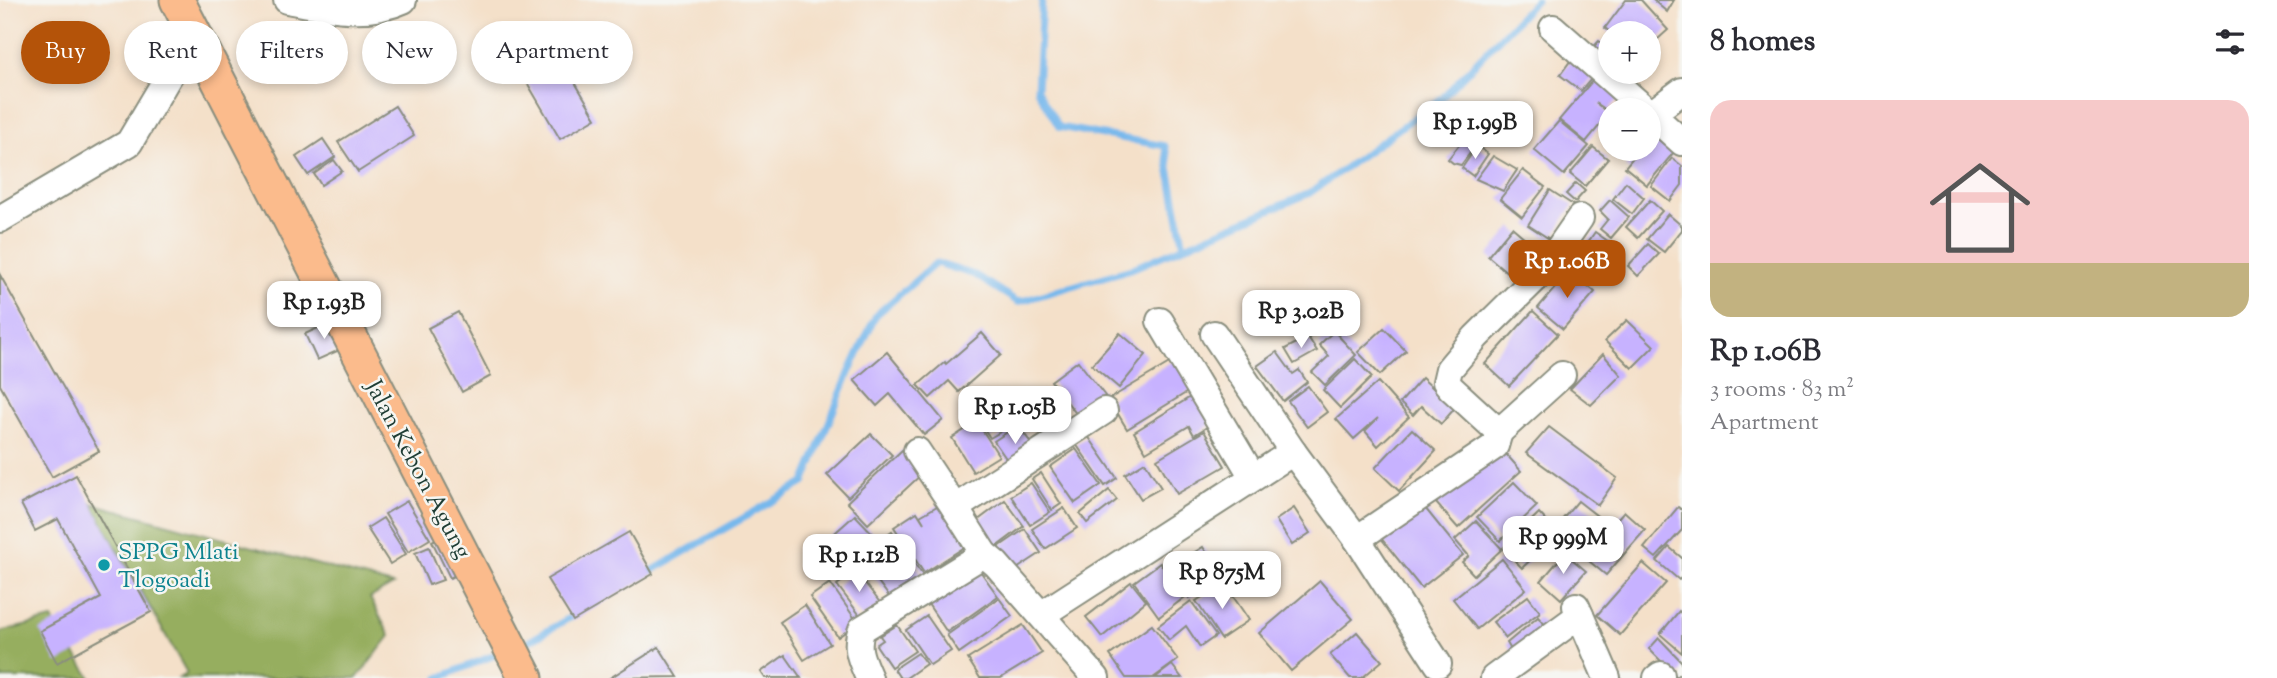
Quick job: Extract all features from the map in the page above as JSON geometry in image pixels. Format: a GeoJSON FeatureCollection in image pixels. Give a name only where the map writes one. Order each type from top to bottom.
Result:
{"type":"FeatureCollection","features":[{"type":"Feature","properties":{"kind":"main road","name":"Jalan Kebon Agung"},"geometry":{"type":"LineString","coordinates":[[177,0],[187,21]]}},
{"type":"Feature","properties":{"kind":"main road","name":"Jalan Kebon Agung"},"geometry":{"type":"LineString","coordinates":[[218,84],[526,678]]}},
{"type":"Feature","properties":{"kind":"street"},"geometry":{"type":"LineString","coordinates":[[287,0],[367,10],[403,0]]}},
{"type":"Feature","properties":{"kind":"street"},"geometry":{"type":"LineString","coordinates":[[1553,27],[1633,98]]}},
{"type":"Feature","properties":{"kind":"street"},"geometry":{"type":"LineString","coordinates":[[0,219],[129,143],[164,84]]}},
{"type":"Feature","properties":{"kind":"street"},"geometry":{"type":"LineString","coordinates":[[1661,104],[1682,90]]}},
{"type":"Feature","properties":{"kind":"street"},"geometry":{"type":"LineString","coordinates":[[1661,123],[1682,142]]}},
{"type":"Feature","properties":{"kind":"street"},"geometry":{"type":"LineString","coordinates":[[1499,432],[1451,388],[1446,382],[1446,376],[1476,337],[1544,270],[1580,218]]}},
{"type":"Feature","properties":{"kind":"street"},"geometry":{"type":"LineString","coordinates":[[1160,321],[1253,478]]}},
{"type":"Feature","properties":{"kind":"street"},"geometry":{"type":"LineString","coordinates":[[1214,334],[1293,452],[1357,539],[1437,673]]}},
{"type":"Feature","properties":{"kind":"street"},"geometry":{"type":"LineString","coordinates":[[1357,539],[1495,446],[1499,432],[1562,375]]}},
{"type":"Feature","properties":{"kind":"street"},"geometry":{"type":"LineString","coordinates":[[955,508],[1104,411]]}},
{"type":"Feature","properties":{"kind":"street"},"geometry":{"type":"LineString","coordinates":[[917,451],[984,554],[996,564],[1096,678]]}},
{"type":"Feature","properties":{"kind":"street"},"geometry":{"type":"LineString","coordinates":[[1041,615],[1293,452]]}},
{"type":"Feature","properties":{"kind":"street"},"geometry":{"type":"LineString","coordinates":[[869,678],[858,651],[862,629],[984,554]]}},
{"type":"Feature","properties":{"kind":"street"},"geometry":{"type":"LineString","coordinates":[[1494,678],[1578,610],[1607,678]]}},
{"type":"Feature","properties":{"kind":"green space"},"geometry":{"type":"Polygon","coordinates":[[[91,503],[393,585],[370,598],[390,636],[357,678],[179,678],[187,673],[91,503]]]}},
{"type":"Feature","properties":{"kind":"green space"},"geometry":{"type":"Polygon","coordinates":[[[52,619],[91,678],[0,678],[0,632],[52,619]]]}},
{"type":"Feature","properties":{"kind":"building"},"geometry":{"type":"Polygon","coordinates":[[[1626,0],[1641,0],[1660,21],[1610,21],[1626,0]]]}},
{"type":"Feature","properties":{"kind":"building"},"geometry":{"type":"Polygon","coordinates":[[[1653,0],[1674,0],[1667,12],[1653,0]]]}},
{"type":"Feature","properties":{"kind":"building"},"geometry":{"type":"Polygon","coordinates":[[[1661,22],[1668,30],[1661,36],[1661,22]]]}},
{"type":"Feature","properties":{"kind":"building"},"geometry":{"type":"Polygon","coordinates":[[[1598,42],[1598,62],[1588,53],[1598,42]]]}},
{"type":"Feature","properties":{"kind":"building"},"geometry":{"type":"Polygon","coordinates":[[[1576,53],[1597,72],[1581,91],[1560,75],[1576,53]]]}},
{"type":"Feature","properties":{"kind":"building"},"geometry":{"type":"Polygon","coordinates":[[[1598,74],[1598,84],[1613,84],[1623,92],[1618,98],[1598,98],[1598,127],[1586,142],[1559,120],[1598,74]]]}},
{"type":"Feature","properties":{"kind":"building"},"geometry":{"type":"Polygon","coordinates":[[[528,84],[576,84],[596,118],[560,139],[528,84]]]}},
{"type":"Feature","properties":{"kind":"building"},"geometry":{"type":"Polygon","coordinates":[[[395,106],[414,136],[358,172],[338,142],[395,106]]]}},
{"type":"Feature","properties":{"kind":"building"},"geometry":{"type":"Polygon","coordinates":[[[1559,121],[1589,146],[1564,175],[1534,150],[1559,121]]]}},
{"type":"Feature","properties":{"kind":"building"},"geometry":{"type":"Polygon","coordinates":[[[323,139],[335,157],[308,175],[296,157],[323,139]]]}},
{"type":"Feature","properties":{"kind":"building"},"geometry":{"type":"Polygon","coordinates":[[[1464,139],[1476,145],[1461,165],[1453,163],[1448,159],[1464,139]]]}},
{"type":"Feature","properties":{"kind":"building"},"geometry":{"type":"Polygon","coordinates":[[[1661,141],[1674,152],[1647,185],[1625,167],[1630,161],[1661,161],[1661,141]]]}},
{"type":"Feature","properties":{"kind":"building"},"geometry":{"type":"Polygon","coordinates":[[[1477,146],[1488,154],[1473,176],[1462,168],[1477,146]]]}},
{"type":"Feature","properties":{"kind":"building"},"geometry":{"type":"Polygon","coordinates":[[[1593,147],[1598,151],[1598,161],[1606,161],[1585,186],[1570,174],[1593,147]]]}},
{"type":"Feature","properties":{"kind":"building"},"geometry":{"type":"Polygon","coordinates":[[[1493,156],[1517,170],[1503,191],[1476,179],[1493,156]]]}},
{"type":"Feature","properties":{"kind":"building"},"geometry":{"type":"Polygon","coordinates":[[[1672,158],[1682,166],[1682,185],[1670,201],[1651,186],[1672,158]]]}},
{"type":"Feature","properties":{"kind":"building"},"geometry":{"type":"Polygon","coordinates":[[[334,160],[342,171],[321,185],[314,174],[334,160]]]}},
{"type":"Feature","properties":{"kind":"building"},"geometry":{"type":"Polygon","coordinates":[[[1523,170],[1545,187],[1522,217],[1500,199],[1523,170]]]}},
{"type":"Feature","properties":{"kind":"building"},"geometry":{"type":"Polygon","coordinates":[[[1626,182],[1644,198],[1632,214],[1613,199],[1626,182]]]}},
{"type":"Feature","properties":{"kind":"building"},"geometry":{"type":"Polygon","coordinates":[[[1576,183],[1585,191],[1575,202],[1566,194],[1576,183]]]}},
{"type":"Feature","properties":{"kind":"building"},"geometry":{"type":"Polygon","coordinates":[[[1550,190],[1573,205],[1551,240],[1528,225],[1550,190]]]}},
{"type":"Feature","properties":{"kind":"building"},"geometry":{"type":"Polygon","coordinates":[[[1610,200],[1629,217],[1611,238],[1600,229],[1608,219],[1600,211],[1610,200]]]}},
{"type":"Feature","properties":{"kind":"building"},"geometry":{"type":"Polygon","coordinates":[[[1650,200],[1662,211],[1638,238],[1626,227],[1650,200]]]}},
{"type":"Feature","properties":{"kind":"building"},"geometry":{"type":"Polygon","coordinates":[[[1668,214],[1682,226],[1682,230],[1664,252],[1647,239],[1668,214]]]}},
{"type":"Feature","properties":{"kind":"building"},"geometry":{"type":"Polygon","coordinates":[[[1512,227],[1540,251],[1516,280],[1488,256],[1512,227]]]}},
{"type":"Feature","properties":{"kind":"building"},"geometry":{"type":"Polygon","coordinates":[[[1595,232],[1622,251],[1601,283],[1573,264],[1595,232]]]}},
{"type":"Feature","properties":{"kind":"building"},"geometry":{"type":"Polygon","coordinates":[[[1648,244],[1659,254],[1638,276],[1628,266],[1648,244]]]}},
{"type":"Feature","properties":{"kind":"building"},"geometry":{"type":"Polygon","coordinates":[[[1570,270],[1595,292],[1563,329],[1538,308],[1570,270]]]}},
{"type":"Feature","properties":{"kind":"building"},"geometry":{"type":"Polygon","coordinates":[[[0,275],[99,451],[52,477],[0,385],[0,275]]]}},
{"type":"Feature","properties":{"kind":"building"},"geometry":{"type":"Polygon","coordinates":[[[1533,311],[1558,334],[1509,386],[1485,364],[1533,311]]]}},
{"type":"Feature","properties":{"kind":"building"},"geometry":{"type":"Polygon","coordinates":[[[458,312],[491,376],[462,392],[428,328],[458,312]]]}},
{"type":"Feature","properties":{"kind":"building"},"geometry":{"type":"Polygon","coordinates":[[[1627,320],[1654,346],[1632,368],[1605,341],[1627,320]]]}},
{"type":"Feature","properties":{"kind":"building"},"geometry":{"type":"Polygon","coordinates":[[[331,322],[344,348],[317,360],[305,334],[331,322]]]}},
{"type":"Feature","properties":{"kind":"building"},"geometry":{"type":"Polygon","coordinates":[[[1384,328],[1406,351],[1380,375],[1358,352],[1384,328]]]}},
{"type":"Feature","properties":{"kind":"building"},"geometry":{"type":"Polygon","coordinates":[[[1334,331],[1356,355],[1325,385],[1312,372],[1329,356],[1319,345],[1334,331]]]}},
{"type":"Feature","properties":{"kind":"building"},"geometry":{"type":"Polygon","coordinates":[[[982,333],[1001,355],[959,392],[949,381],[930,398],[918,385],[982,333]]]}},
{"type":"Feature","properties":{"kind":"building"},"geometry":{"type":"Polygon","coordinates":[[[1120,333],[1146,355],[1119,388],[1092,365],[1120,333]]]}},
{"type":"Feature","properties":{"kind":"building"},"geometry":{"type":"Polygon","coordinates":[[[1308,337],[1317,351],[1294,364],[1285,349],[1308,337]]]}},
{"type":"Feature","properties":{"kind":"building"},"geometry":{"type":"Polygon","coordinates":[[[887,352],[943,420],[924,435],[890,394],[877,406],[854,380],[887,352]]]}},
{"type":"Feature","properties":{"kind":"building"},"geometry":{"type":"Polygon","coordinates":[[[1277,352],[1293,374],[1299,370],[1307,382],[1283,401],[1257,366],[1277,352]]]}},
{"type":"Feature","properties":{"kind":"building"},"geometry":{"type":"Polygon","coordinates":[[[1603,354],[1621,375],[1591,405],[1570,389],[1603,354]]]}},
{"type":"Feature","properties":{"kind":"building"},"geometry":{"type":"Polygon","coordinates":[[[1176,359],[1194,388],[1127,429],[1109,399],[1176,359]]]}},
{"type":"Feature","properties":{"kind":"building"},"geometry":{"type":"Polygon","coordinates":[[[1355,359],[1372,377],[1340,408],[1323,390],[1355,359]]]}},
{"type":"Feature","properties":{"kind":"building"},"geometry":{"type":"Polygon","coordinates":[[[1078,361],[1105,396],[1078,416],[1051,381],[1078,361]]]}},
{"type":"Feature","properties":{"kind":"building"},"geometry":{"type":"Polygon","coordinates":[[[1422,378],[1455,408],[1441,424],[1421,406],[1413,415],[1400,403],[1422,378]]]}},
{"type":"Feature","properties":{"kind":"building"},"geometry":{"type":"Polygon","coordinates":[[[1378,382],[1409,417],[1378,446],[1365,431],[1378,418],[1354,439],[1336,419],[1378,382]]]}},
{"type":"Feature","properties":{"kind":"building"},"geometry":{"type":"Polygon","coordinates":[[[1308,386],[1327,412],[1307,427],[1288,401],[1308,386]]]}},
{"type":"Feature","properties":{"kind":"building"},"geometry":{"type":"Polygon","coordinates":[[[1047,391],[1066,422],[1048,432],[1029,402],[1047,391]]]}},
{"type":"Feature","properties":{"kind":"building"},"geometry":{"type":"Polygon","coordinates":[[[1197,393],[1215,422],[1194,435],[1189,426],[1146,452],[1134,432],[1197,393]]]}},
{"type":"Feature","properties":{"kind":"building"},"geometry":{"type":"Polygon","coordinates":[[[1009,405],[1019,421],[990,438],[980,422],[1009,405]]]}},
{"type":"Feature","properties":{"kind":"building"},"geometry":{"type":"Polygon","coordinates":[[[977,422],[999,456],[973,472],[952,438],[977,422]]]}},
{"type":"Feature","properties":{"kind":"building"},"geometry":{"type":"Polygon","coordinates":[[[1018,425],[1036,450],[1012,467],[994,441],[1018,425]]]}},
{"type":"Feature","properties":{"kind":"building"},"geometry":{"type":"Polygon","coordinates":[[[1549,427],[1617,478],[1598,505],[1526,453],[1549,427]]]}},
{"type":"Feature","properties":{"kind":"building"},"geometry":{"type":"Polygon","coordinates":[[[1412,429],[1436,451],[1399,491],[1375,468],[1412,429]]]}},
{"type":"Feature","properties":{"kind":"building"},"geometry":{"type":"Polygon","coordinates":[[[1204,431],[1225,466],[1177,494],[1157,459],[1204,431]]]}},
{"type":"Feature","properties":{"kind":"building"},"geometry":{"type":"Polygon","coordinates":[[[871,434],[892,455],[848,497],[827,475],[871,434]]]}},
{"type":"Feature","properties":{"kind":"building"},"geometry":{"type":"Polygon","coordinates":[[[1088,436],[1117,478],[1105,486],[1076,444],[1088,436]]]}},
{"type":"Feature","properties":{"kind":"building"},"geometry":{"type":"Polygon","coordinates":[[[1499,446],[1521,471],[1458,528],[1436,503],[1499,446]]]}},
{"type":"Feature","properties":{"kind":"building"},"geometry":{"type":"Polygon","coordinates":[[[1076,449],[1101,485],[1075,503],[1050,467],[1076,449]]]}},
{"type":"Feature","properties":{"kind":"building"},"geometry":{"type":"Polygon","coordinates":[[[902,450],[923,473],[868,524],[847,502],[902,450]]]}},
{"type":"Feature","properties":{"kind":"building"},"geometry":{"type":"Polygon","coordinates":[[[1145,462],[1161,488],[1141,499],[1125,474],[1145,462]]]}},
{"type":"Feature","properties":{"kind":"building"},"geometry":{"type":"Polygon","coordinates":[[[1041,473],[1061,504],[1052,510],[1032,479],[1041,473]]]}},
{"type":"Feature","properties":{"kind":"building","name":"SPPG Mlati Tlogoadi"},"geometry":{"type":"Polygon","coordinates":[[[76,475],[151,612],[57,663],[40,631],[101,598],[58,519],[35,531],[21,504],[76,475]]]}},
{"type":"Feature","properties":{"kind":"building"},"geometry":{"type":"Polygon","coordinates":[[[1514,482],[1537,506],[1500,541],[1477,517],[1514,482]]]}},
{"type":"Feature","properties":{"kind":"building"},"geometry":{"type":"Polygon","coordinates":[[[1031,483],[1050,512],[1030,525],[1011,496],[1031,483]]]}},
{"type":"Feature","properties":{"kind":"building"},"geometry":{"type":"Polygon","coordinates":[[[1109,490],[1117,500],[1087,523],[1080,514],[1109,490]]]}},
{"type":"Feature","properties":{"kind":"building"},"geometry":{"type":"Polygon","coordinates":[[[1005,500],[1024,526],[992,550],[973,524],[1005,500]]]}},
{"type":"Feature","properties":{"kind":"building"},"geometry":{"type":"Polygon","coordinates":[[[407,501],[430,539],[408,552],[385,514],[407,501]]]}},
{"type":"Feature","properties":{"kind":"building"},"geometry":{"type":"Polygon","coordinates":[[[1578,501],[1601,519],[1578,547],[1555,528],[1578,501]]]}},
{"type":"Feature","properties":{"kind":"building"},"geometry":{"type":"Polygon","coordinates":[[[944,502],[971,543],[924,573],[894,527],[917,512],[924,523],[920,516],[944,502]]]}},
{"type":"Feature","properties":{"kind":"building"},"geometry":{"type":"Polygon","coordinates":[[[1421,503],[1463,555],[1421,588],[1380,537],[1421,503]]]}},
{"type":"Feature","properties":{"kind":"building"},"geometry":{"type":"Polygon","coordinates":[[[1678,507],[1682,510],[1682,530],[1656,558],[1644,548],[1678,507]]]}},
{"type":"Feature","properties":{"kind":"building"},"geometry":{"type":"Polygon","coordinates":[[[1064,508],[1077,528],[1045,549],[1032,529],[1064,508]]]}},
{"type":"Feature","properties":{"kind":"building"},"geometry":{"type":"Polygon","coordinates":[[[1294,508],[1310,533],[1292,545],[1276,520],[1294,508]]]}},
{"type":"Feature","properties":{"kind":"building"},"geometry":{"type":"Polygon","coordinates":[[[1624,511],[1645,530],[1606,575],[1584,557],[1624,511]]]}},
{"type":"Feature","properties":{"kind":"building"},"geometry":{"type":"Polygon","coordinates":[[[1539,513],[1558,534],[1522,568],[1503,548],[1539,513]]]}},
{"type":"Feature","properties":{"kind":"building"},"geometry":{"type":"Polygon","coordinates":[[[855,515],[876,537],[839,570],[819,547],[855,515]]]}},
{"type":"Feature","properties":{"kind":"building"},"geometry":{"type":"Polygon","coordinates":[[[383,518],[406,554],[390,564],[367,528],[383,518]]]}},
{"type":"Feature","properties":{"kind":"building"},"geometry":{"type":"Polygon","coordinates":[[[1476,521],[1502,549],[1474,575],[1462,562],[1469,556],[1455,540],[1476,521]]]}},
{"type":"Feature","properties":{"kind":"building"},"geometry":{"type":"Polygon","coordinates":[[[1025,529],[1041,553],[1009,574],[993,551],[1025,529]]]}},
{"type":"Feature","properties":{"kind":"building"},"geometry":{"type":"Polygon","coordinates":[[[892,531],[926,580],[894,603],[873,575],[876,573],[862,552],[892,531]]]}},
{"type":"Feature","properties":{"kind":"building"},"geometry":{"type":"Polygon","coordinates":[[[450,532],[469,568],[450,578],[432,541],[450,532]]]}},
{"type":"Feature","properties":{"kind":"building"},"geometry":{"type":"Polygon","coordinates":[[[629,532],[653,574],[573,621],[547,579],[629,532]]]}},
{"type":"Feature","properties":{"kind":"building"},"geometry":{"type":"Polygon","coordinates":[[[429,547],[443,580],[429,585],[415,553],[429,547]]]}},
{"type":"Feature","properties":{"kind":"building"},"geometry":{"type":"Polygon","coordinates":[[[1203,547],[1222,577],[1189,598],[1170,568],[1203,547]]]}},
{"type":"Feature","properties":{"kind":"building"},"geometry":{"type":"Polygon","coordinates":[[[1669,547],[1682,558],[1682,577],[1679,580],[1657,561],[1669,547]]]}},
{"type":"Feature","properties":{"kind":"building"},"geometry":{"type":"Polygon","coordinates":[[[1565,553],[1586,571],[1561,599],[1541,581],[1565,553]]]}},
{"type":"Feature","properties":{"kind":"building"},"geometry":{"type":"Polygon","coordinates":[[[1502,559],[1526,589],[1477,629],[1453,599],[1502,559]]]}},
{"type":"Feature","properties":{"kind":"building"},"geometry":{"type":"Polygon","coordinates":[[[1160,563],[1185,597],[1159,617],[1134,582],[1160,563]]]}},
{"type":"Feature","properties":{"kind":"building"},"geometry":{"type":"Polygon","coordinates":[[[1643,563],[1666,583],[1620,635],[1597,615],[1643,563]]]}},
{"type":"Feature","properties":{"kind":"building"},"geometry":{"type":"Polygon","coordinates":[[[978,568],[998,596],[947,632],[928,604],[978,568]]]}},
{"type":"Feature","properties":{"kind":"building"},"geometry":{"type":"Polygon","coordinates":[[[856,571],[881,604],[862,618],[837,585],[856,571]]]}},
{"type":"Feature","properties":{"kind":"building"},"geometry":{"type":"Polygon","coordinates":[[[1320,581],[1353,619],[1291,671],[1259,633],[1320,581]]]}},
{"type":"Feature","properties":{"kind":"building"},"geometry":{"type":"Polygon","coordinates":[[[1131,582],[1146,601],[1102,637],[1086,617],[1131,582]]]}},
{"type":"Feature","properties":{"kind":"building"},"geometry":{"type":"Polygon","coordinates":[[[830,583],[858,623],[838,637],[810,597],[830,583]]]}},
{"type":"Feature","properties":{"kind":"building"},"geometry":{"type":"Polygon","coordinates":[[[1224,583],[1249,620],[1221,639],[1196,601],[1224,583]]]}},
{"type":"Feature","properties":{"kind":"building"},"geometry":{"type":"Polygon","coordinates":[[[1528,596],[1540,612],[1506,638],[1493,622],[1528,596]]]}},
{"type":"Feature","properties":{"kind":"building"},"geometry":{"type":"Polygon","coordinates":[[[999,598],[1012,616],[959,653],[947,635],[999,598]]]}},
{"type":"Feature","properties":{"kind":"building"},"geometry":{"type":"Polygon","coordinates":[[[1191,601],[1216,636],[1200,647],[1186,626],[1169,640],[1158,626],[1191,601]]]}},
{"type":"Feature","properties":{"kind":"building"},"geometry":{"type":"Polygon","coordinates":[[[805,605],[830,644],[804,660],[780,622],[805,605]]]}},
{"type":"Feature","properties":{"kind":"building"},"geometry":{"type":"Polygon","coordinates":[[[1679,611],[1682,614],[1682,653],[1660,634],[1679,611]]]}},
{"type":"Feature","properties":{"kind":"building"},"geometry":{"type":"Polygon","coordinates":[[[927,616],[951,651],[930,665],[906,630],[927,616]]]}},
{"type":"Feature","properties":{"kind":"building"},"geometry":{"type":"Polygon","coordinates":[[[1538,617],[1547,627],[1514,655],[1507,643],[1538,617]]]}},
{"type":"Feature","properties":{"kind":"building"},"geometry":{"type":"Polygon","coordinates":[[[897,625],[915,651],[891,667],[876,645],[883,640],[880,636],[897,625]]]}},
{"type":"Feature","properties":{"kind":"building"},"geometry":{"type":"Polygon","coordinates":[[[1023,625],[1042,653],[1001,678],[980,678],[968,659],[1023,625]]]}},
{"type":"Feature","properties":{"kind":"building"},"geometry":{"type":"Polygon","coordinates":[[[1152,625],[1178,660],[1153,678],[1126,678],[1110,655],[1152,625]]]}},
{"type":"Feature","properties":{"kind":"building"},"geometry":{"type":"Polygon","coordinates":[[[1357,632],[1382,661],[1362,678],[1350,678],[1330,655],[1357,632]]]}},
{"type":"Feature","properties":{"kind":"building"},"geometry":{"type":"Polygon","coordinates":[[[1659,638],[1682,662],[1682,672],[1677,677],[1649,649],[1659,638]]]}},
{"type":"Feature","properties":{"kind":"building"},"geometry":{"type":"Polygon","coordinates":[[[659,647],[678,677],[610,678],[659,647]]]}},
{"type":"Feature","properties":{"kind":"building"},"geometry":{"type":"Polygon","coordinates":[[[918,653],[926,664],[906,678],[900,678],[894,669],[918,653]]]}},
{"type":"Feature","properties":{"kind":"building"},"geometry":{"type":"Polygon","coordinates":[[[785,655],[801,678],[765,678],[761,672],[785,655]]]}},
{"type":"Feature","properties":{"kind":"building"},"geometry":{"type":"Polygon","coordinates":[[[1172,665],[1182,678],[1155,678],[1172,665]]]}},
{"type":"Feature","properties":{"kind":"waterway"},"geometry":{"type":"LineString","coordinates":[[1042,0],[1037,90],[1059,127],[1165,146],[1184,247]]}},
{"type":"Feature","properties":{"kind":"waterway"},"geometry":{"type":"LineString","coordinates":[[643,576],[804,483],[876,315],[936,263],[975,275],[1018,302],[1131,269],[1310,193],[1443,97],[1536,0]]}},
{"type":"Feature","properties":{"kind":"waterway"},"geometry":{"type":"LineString","coordinates":[[519,647],[578,613]]}},
{"type":"Feature","properties":{"kind":"waterway"},"geometry":{"type":"LineString","coordinates":[[439,678],[497,654]]}},
{"type":"Feature","properties":{"kind":"place","name":"SPPG Mlati Tlogoadi"},"geometry":{"type":"Point","coordinates":[104,565]}}]}
